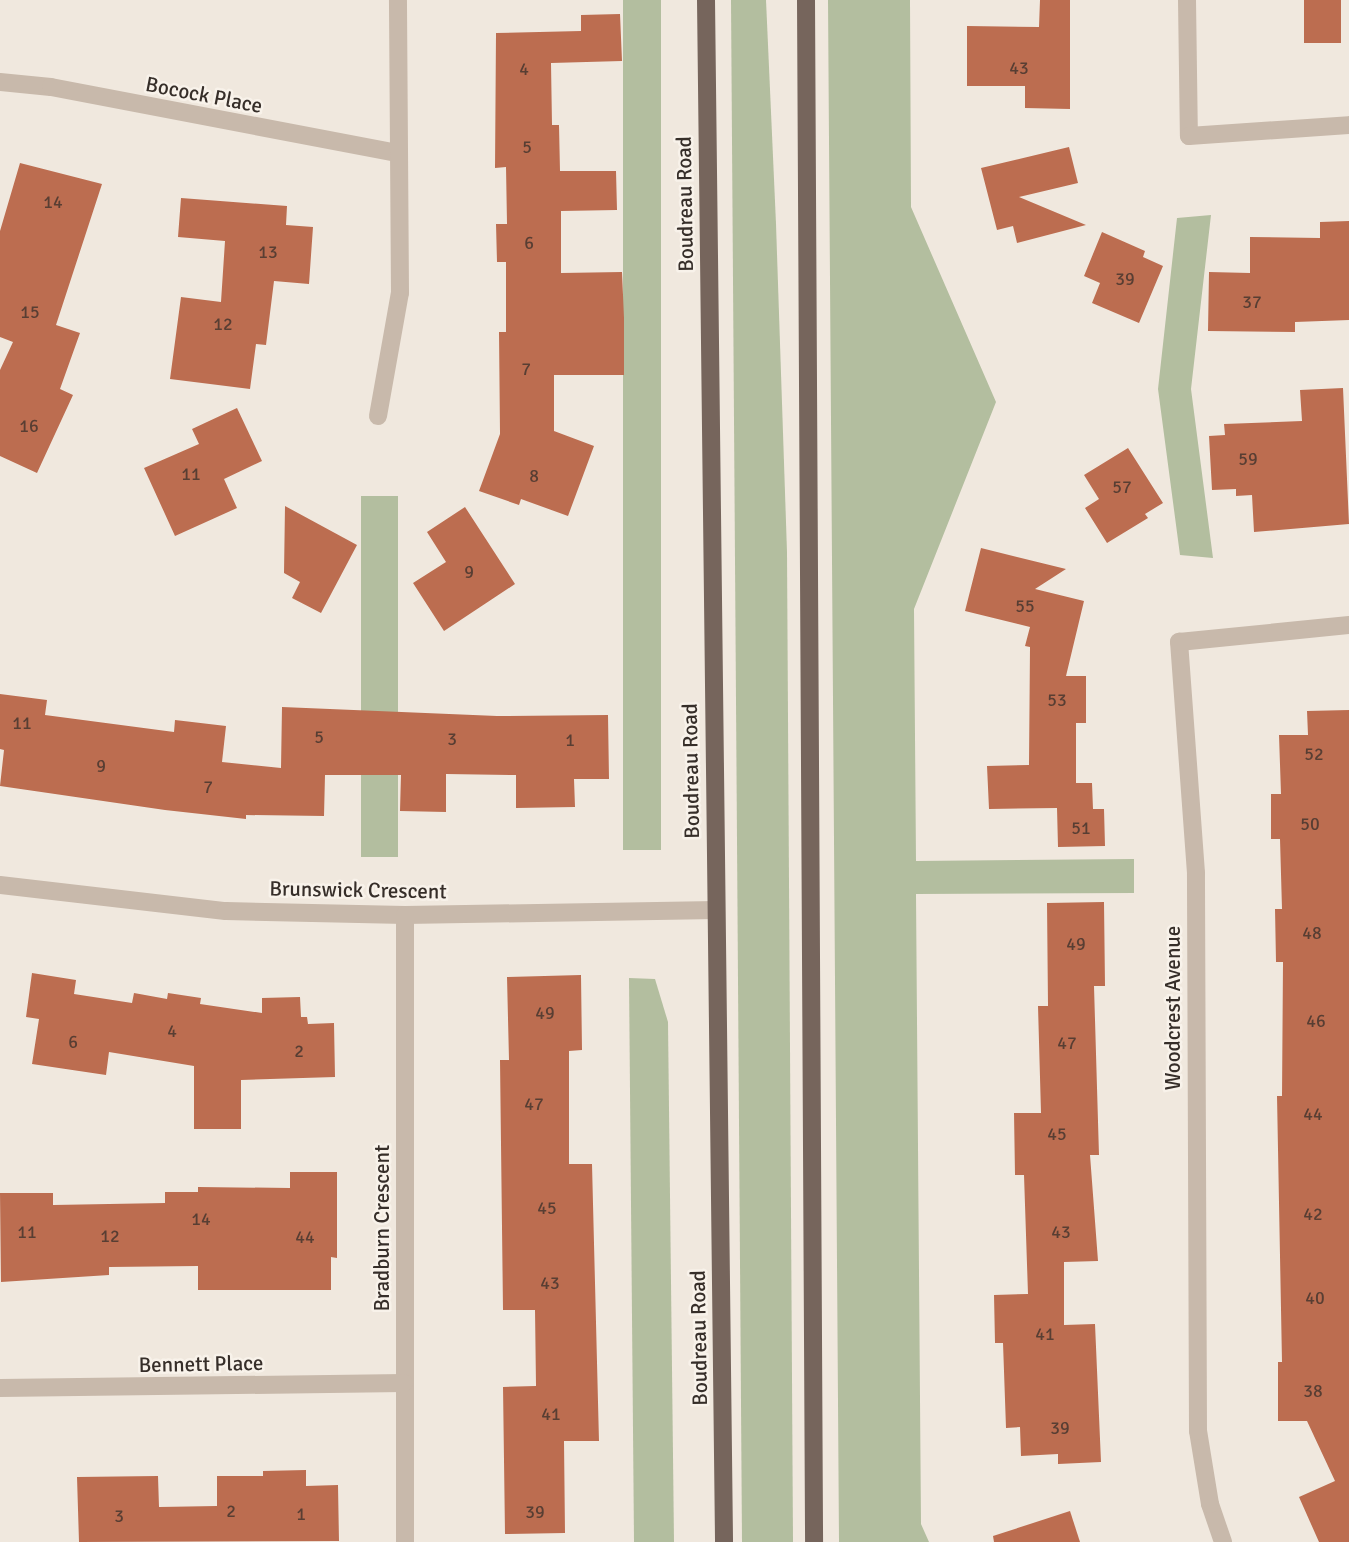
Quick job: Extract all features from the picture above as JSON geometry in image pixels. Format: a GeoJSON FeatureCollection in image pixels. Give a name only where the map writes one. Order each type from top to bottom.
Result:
{"type":"FeatureCollection","features":[{"type":"Feature","properties":{"kind":"main road","name":"Boudreau Road"},"geometry":{"type":"LineString","coordinates":[[706,0],[724,1542]]}},
{"type":"Feature","properties":{"kind":"main road"},"geometry":{"type":"LineString","coordinates":[[806,0],[814,1542]]}},
{"type":"Feature","properties":{"kind":"street"},"geometry":{"type":"LineString","coordinates":[[378,416],[400,293],[398,0]]}},
{"type":"Feature","properties":{"kind":"street"},"geometry":{"type":"LineString","coordinates":[[1187,0],[1189,136],[1349,125]]}},
{"type":"Feature","properties":{"kind":"street","name":"Bocock Place"},"geometry":{"type":"LineString","coordinates":[[0,82],[51,88],[398,153]]}},
{"type":"Feature","properties":{"kind":"street","name":"Woodcrest Avenue"},"geometry":{"type":"LineString","coordinates":[[1223,1542],[1210,1504],[1198,1431],[1196,873],[1179,642],[1349,625]]}},
{"type":"Feature","properties":{"kind":"street","name":"Brunswick Crescent"},"geometry":{"type":"LineString","coordinates":[[0,885],[226,911],[405,915],[716,909]]}},
{"type":"Feature","properties":{"kind":"street","name":"Bradburn Crescent"},"geometry":{"type":"LineString","coordinates":[[405,915],[405,1542]]}},
{"type":"Feature","properties":{"kind":"street","name":"Bennett Place"},"geometry":{"type":"LineString","coordinates":[[0,1388],[404,1383]]}},
{"type":"Feature","properties":{"kind":"green space"},"geometry":{"type":"Polygon","coordinates":[[[623,0],[661,0],[661,850],[623,850],[623,0]]]}},
{"type":"Feature","properties":{"kind":"green space"},"geometry":{"type":"Polygon","coordinates":[[[731,0],[766,0],[776,224],[787,552],[793,1542],[742,1542],[731,0]]]}},
{"type":"Feature","properties":{"kind":"green space"},"geometry":{"type":"Polygon","coordinates":[[[828,0],[910,0],[911,207],[996,402],[914,609],[916,861],[1134,859],[1134,893],[916,894],[921,1524],[929,1542],[839,1542],[828,0]]]}},
{"type":"Feature","properties":{"kind":"green space"},"geometry":{"type":"Polygon","coordinates":[[[1211,215],[1191,389],[1213,558],[1180,555],[1158,389],[1177,218],[1211,215]]]}},
{"type":"Feature","properties":{"kind":"green space"},"geometry":{"type":"Polygon","coordinates":[[[361,496],[398,496],[398,857],[361,857],[361,496]]]}},
{"type":"Feature","properties":{"kind":"green space"},"geometry":{"type":"Polygon","coordinates":[[[629,978],[655,979],[668,1022],[674,1542],[634,1542],[629,978]]]}},
{"type":"Feature","properties":{"kind":"building"},"geometry":{"type":"Polygon","coordinates":[[[1040,0],[1070,0],[1070,109],[1025,108],[1025,86],[967,86],[967,26],[1039,27],[1040,0]]]}},
{"type":"Feature","properties":{"kind":"building"},"geometry":{"type":"Polygon","coordinates":[[[1304,0],[1341,0],[1341,43],[1304,43],[1304,0]]]}},
{"type":"Feature","properties":{"kind":"building"},"geometry":{"type":"Polygon","coordinates":[[[620,14],[622,61],[551,63],[552,125],[559,125],[560,171],[616,171],[617,210],[561,211],[561,273],[622,272],[624,318],[624,375],[554,375],[554,431],[594,446],[568,516],[521,499],[519,505],[479,491],[500,434],[499,332],[506,332],[506,262],[497,262],[496,224],[507,224],[506,167],[495,168],[496,33],[581,31],[581,15],[620,14]]]}},
{"type":"Feature","properties":{"kind":"building"},"geometry":{"type":"Polygon","coordinates":[[[1069,147],[1078,183],[1019,197],[1086,225],[1017,243],[1013,226],[997,230],[981,168],[1069,147]]]}},
{"type":"Feature","properties":{"kind":"building"},"geometry":{"type":"Polygon","coordinates":[[[20,163],[102,184],[56,325],[80,333],[60,389],[73,395],[37,473],[0,456],[0,370],[13,342],[0,337],[0,231],[20,163]]]}},
{"type":"Feature","properties":{"kind":"building"},"geometry":{"type":"Polygon","coordinates":[[[181,198],[287,206],[286,225],[313,227],[309,284],[274,281],[266,345],[256,344],[250,389],[170,379],[181,297],[221,302],[225,241],[178,237],[181,198]]]}},
{"type":"Feature","properties":{"kind":"building"},"geometry":{"type":"Polygon","coordinates":[[[1349,221],[1349,320],[1295,322],[1295,332],[1208,331],[1209,272],[1250,273],[1250,237],[1320,238],[1320,222],[1349,221]]]}},
{"type":"Feature","properties":{"kind":"building"},"geometry":{"type":"Polygon","coordinates":[[[1102,232],[1145,251],[1143,257],[1163,266],[1139,323],[1092,303],[1100,283],[1084,276],[1102,232]]]}},
{"type":"Feature","properties":{"kind":"building"},"geometry":{"type":"Polygon","coordinates":[[[1343,388],[1349,524],[1254,532],[1252,495],[1236,496],[1236,489],[1212,490],[1209,436],[1225,435],[1224,424],[1302,421],[1300,390],[1343,388]]]}},
{"type":"Feature","properties":{"kind":"building"},"geometry":{"type":"Polygon","coordinates":[[[237,408],[262,461],[224,479],[237,508],[175,536],[144,468],[199,444],[192,429],[237,408]]]}},
{"type":"Feature","properties":{"kind":"building"},"geometry":{"type":"Polygon","coordinates":[[[1128,448],[1163,503],[1145,514],[1148,518],[1107,543],[1085,508],[1099,499],[1084,475],[1128,448]]]}},
{"type":"Feature","properties":{"kind":"building"},"geometry":{"type":"Polygon","coordinates":[[[285,506],[357,545],[321,613],[292,598],[300,582],[284,573],[285,506]]]}},
{"type":"Feature","properties":{"kind":"building"},"geometry":{"type":"Polygon","coordinates":[[[465,507],[515,584],[444,631],[413,583],[446,562],[427,532],[465,507]]]}},
{"type":"Feature","properties":{"kind":"building"},"geometry":{"type":"Polygon","coordinates":[[[981,548],[1066,569],[1035,589],[1084,601],[1066,676],[1086,676],[1086,723],[1076,723],[1076,783],[1092,783],[1093,809],[1104,809],[1105,846],[1058,847],[1057,808],[989,809],[987,766],[1029,765],[1030,647],[1025,646],[1030,627],[965,611],[981,548]]]}},
{"type":"Feature","properties":{"kind":"building"},"geometry":{"type":"Polygon","coordinates":[[[0,694],[47,700],[45,715],[174,732],[175,720],[226,726],[222,762],[281,768],[282,707],[497,716],[608,715],[609,779],[574,779],[575,807],[516,808],[516,775],[446,774],[446,812],[400,811],[401,775],[325,775],[324,816],[246,815],[246,819],[165,810],[0,786],[4,750],[0,749],[0,694]]]}},
{"type":"Feature","properties":{"kind":"building"},"geometry":{"type":"Polygon","coordinates":[[[1349,710],[1349,1542],[1319,1542],[1299,1497],[1335,1481],[1307,1421],[1278,1421],[1278,1362],[1282,1362],[1277,1096],[1282,1096],[1283,962],[1276,962],[1275,909],[1282,909],[1280,839],[1271,839],[1271,794],[1281,794],[1279,735],[1308,735],[1307,711],[1349,710]]]}},
{"type":"Feature","properties":{"kind":"building"},"geometry":{"type":"Polygon","coordinates":[[[1104,902],[1105,986],[1094,986],[1099,1155],[1090,1155],[1098,1261],[1064,1262],[1064,1325],[1095,1324],[1101,1462],[1058,1464],[1058,1454],[1021,1456],[1020,1427],[1006,1428],[1003,1343],[995,1343],[994,1295],[1028,1294],[1024,1175],[1015,1175],[1014,1113],[1041,1113],[1038,1006],[1048,1006],[1047,903],[1104,902]]]}},
{"type":"Feature","properties":{"kind":"building"},"geometry":{"type":"Polygon","coordinates":[[[32,973],[76,980],[74,994],[132,1003],[134,993],[167,999],[168,993],[201,998],[200,1004],[262,1013],[262,998],[300,997],[301,1017],[307,1017],[308,1024],[334,1023],[335,1077],[241,1080],[241,1129],[194,1129],[194,1066],[109,1052],[106,1075],[32,1064],[39,1019],[26,1017],[32,973]]]}},
{"type":"Feature","properties":{"kind":"building"},"geometry":{"type":"Polygon","coordinates":[[[581,975],[582,1050],[569,1051],[569,1164],[592,1164],[599,1441],[564,1441],[565,1533],[505,1534],[503,1387],[536,1386],[535,1310],[503,1310],[500,1060],[509,1060],[507,977],[581,975]]]}},
{"type":"Feature","properties":{"kind":"building"},"geometry":{"type":"Polygon","coordinates":[[[290,1172],[337,1172],[337,1258],[331,1257],[331,1290],[198,1290],[198,1266],[109,1267],[109,1275],[1,1282],[0,1193],[53,1193],[53,1205],[165,1203],[165,1192],[198,1192],[198,1187],[290,1188],[290,1172]]]}},
{"type":"Feature","properties":{"kind":"building"},"geometry":{"type":"Polygon","coordinates":[[[306,1470],[306,1486],[338,1485],[339,1541],[79,1542],[77,1477],[158,1476],[159,1507],[217,1506],[217,1476],[263,1476],[263,1471],[306,1470]]]}},
{"type":"Feature","properties":{"kind":"building"},"geometry":{"type":"Polygon","coordinates":[[[1070,1511],[1080,1542],[994,1542],[993,1536],[1070,1511]]]}}]}
